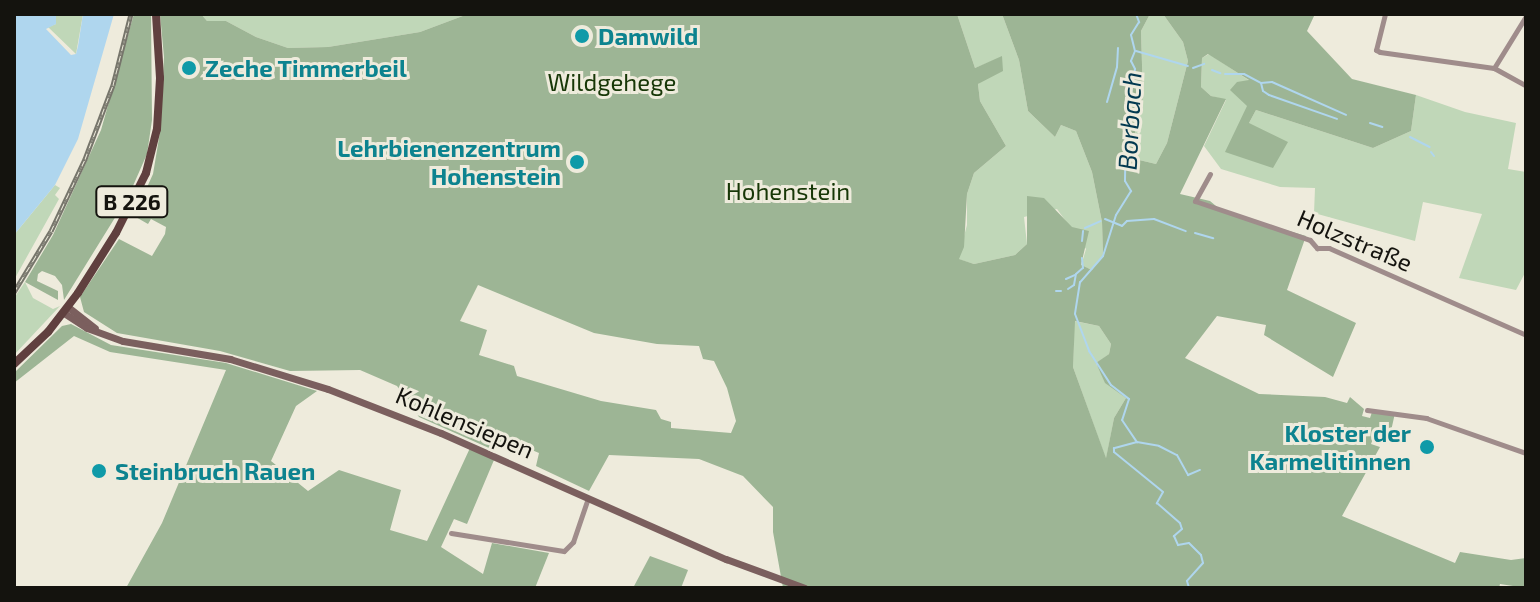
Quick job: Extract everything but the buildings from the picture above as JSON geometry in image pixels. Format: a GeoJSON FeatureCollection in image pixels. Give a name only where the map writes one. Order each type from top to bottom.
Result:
{"type":"FeatureCollection","features":[{"type":"Feature","properties":{"kind":"main road","name":"B 226"},"geometry":{"type":"LineString","coordinates":[[14,364],[38,343],[66,310],[116,233],[152,157],[160,78],[156,14]]}},
{"type":"Feature","properties":{"kind":"street"},"geometry":{"type":"LineString","coordinates":[[1385,14],[1376,50],[1494,68],[1526,86]]}},
{"type":"Feature","properties":{"kind":"street"},"geometry":{"type":"LineString","coordinates":[[1494,68],[1526,16]]}},
{"type":"Feature","properties":{"kind":"street","name":"Holzstraße"},"geometry":{"type":"LineString","coordinates":[[1210,174],[1195,201],[1310,240],[1317,248],[1329,248],[1526,335]]}},
{"type":"Feature","properties":{"kind":"street","name":"Kohlensiepen"},"geometry":{"type":"LineString","coordinates":[[66,310],[123,341],[230,359],[328,389],[441,433],[726,559],[805,588]]}},
{"type":"Feature","properties":{"kind":"street"},"geometry":{"type":"LineString","coordinates":[[1367,410],[1426,418],[1526,453]]}},
{"type":"Feature","properties":{"kind":"street"},"geometry":{"type":"LineString","coordinates":[[451,533],[564,551],[573,542],[588,498]]}},
{"type":"Feature","properties":{"kind":"green space"},"geometry":{"type":"Polygon","coordinates":[[[56,14],[83,14],[76,54],[48,27],[56,24],[56,14]]]}},
{"type":"Feature","properties":{"kind":"green space"},"geometry":{"type":"Polygon","coordinates":[[[134,14],[151,14],[152,120],[147,154],[129,195],[64,300],[62,285],[55,276],[42,271],[38,274],[37,281],[58,291],[58,300],[25,282],[53,235],[101,130],[134,14]]]}},
{"type":"Feature","properties":{"kind":"green space","name":"Hohenstein"},"geometry":{"type":"Polygon","coordinates":[[[160,14],[201,14],[207,21],[226,21],[256,37],[288,48],[328,47],[420,32],[468,14],[957,14],[975,68],[1002,56],[1003,71],[978,84],[980,101],[1006,146],[974,173],[967,194],[964,247],[959,259],[974,264],[1015,255],[1027,244],[1027,196],[1044,198],[1072,227],[1089,231],[1081,265],[1092,270],[1103,255],[1102,222],[1092,172],[1076,131],[1061,125],[1055,137],[1028,111],[1019,60],[1002,14],[1150,14],[1141,31],[1143,98],[1135,130],[1135,159],[1156,164],[1167,143],[1188,61],[1183,42],[1163,14],[1315,14],[1307,31],[1352,79],[1416,95],[1411,131],[1373,148],[1256,110],[1249,123],[1288,142],[1273,168],[1225,152],[1247,106],[1230,90],[1237,82],[1249,80],[1208,54],[1202,58],[1201,87],[1211,96],[1226,99],[1180,194],[1210,201],[1222,211],[1306,236],[1287,290],[1356,323],[1333,377],[1264,335],[1266,325],[1217,316],[1185,358],[1259,394],[1325,397],[1347,403],[1350,397],[1364,409],[1362,416],[1370,418],[1372,412],[1395,413],[1391,431],[1377,428],[1371,444],[1380,447],[1342,516],[1455,563],[1460,552],[1511,560],[1526,558],[1526,588],[1500,584],[1499,588],[783,588],[773,532],[773,507],[743,476],[699,459],[609,455],[589,491],[536,466],[539,453],[508,440],[489,448],[419,417],[397,386],[360,370],[290,371],[220,351],[117,333],[84,312],[80,297],[119,239],[152,256],[165,234],[166,227],[151,219],[148,224],[134,216],[153,174],[160,132],[164,57],[160,14]],[[478,285],[460,321],[487,330],[479,355],[514,366],[517,376],[601,401],[656,410],[661,419],[671,422],[671,428],[731,433],[736,421],[727,388],[714,361],[703,359],[699,346],[657,344],[594,333],[478,285]],[[1075,321],[1073,367],[1106,458],[1114,418],[1126,398],[1105,383],[1096,363],[1109,354],[1111,344],[1099,326],[1075,321]]]}},
{"type":"Feature","properties":{"kind":"green space"},"geometry":{"type":"Polygon","coordinates":[[[201,14],[468,14],[420,32],[328,47],[288,48],[256,37],[226,21],[207,21],[201,14]]]}},
{"type":"Feature","properties":{"kind":"green space"},"geometry":{"type":"Polygon","coordinates":[[[957,14],[1002,14],[1019,60],[1028,111],[1055,137],[1061,125],[1076,131],[1092,172],[1102,222],[1103,255],[1093,270],[1081,266],[1086,249],[1057,209],[1024,217],[1027,244],[1015,255],[974,264],[958,259],[967,225],[967,194],[974,173],[1006,146],[980,101],[978,84],[990,75],[1002,57],[975,68],[957,14]]]}},
{"type":"Feature","properties":{"kind":"green space"},"geometry":{"type":"Polygon","coordinates":[[[1150,14],[1163,14],[1183,42],[1188,61],[1167,143],[1156,164],[1135,159],[1135,130],[1143,98],[1141,31],[1150,14]]]}},
{"type":"Feature","properties":{"kind":"green space"},"geometry":{"type":"Polygon","coordinates":[[[1209,54],[1250,81],[1249,123],[1256,110],[1373,148],[1411,131],[1416,95],[1465,112],[1516,123],[1508,169],[1526,172],[1526,271],[1516,290],[1459,278],[1482,214],[1423,202],[1415,241],[1314,213],[1315,188],[1280,187],[1221,169],[1204,146],[1226,100],[1211,96],[1201,87],[1202,58],[1209,54]]]}},
{"type":"Feature","properties":{"kind":"green space"},"geometry":{"type":"Polygon","coordinates":[[[55,185],[60,188],[55,195],[59,199],[14,280],[14,235],[55,185]]]}},
{"type":"Feature","properties":{"kind":"green space"},"geometry":{"type":"Polygon","coordinates":[[[25,282],[33,298],[53,309],[60,306],[14,355],[14,298],[25,282]]]}},
{"type":"Feature","properties":{"kind":"green space"},"geometry":{"type":"Polygon","coordinates":[[[1074,321],[1099,326],[1111,344],[1109,354],[1096,364],[1108,384],[1126,398],[1114,418],[1106,459],[1073,367],[1074,321]]]}},
{"type":"Feature","properties":{"kind":"green space"},"geometry":{"type":"Polygon","coordinates":[[[71,324],[111,345],[226,363],[317,391],[296,406],[271,461],[308,491],[339,470],[401,490],[390,530],[427,541],[470,448],[494,460],[467,524],[454,519],[441,547],[483,574],[492,543],[549,553],[535,588],[126,588],[162,523],[226,370],[110,352],[74,336],[14,383],[14,373],[62,326],[71,324]]]}},
{"type":"Feature","properties":{"kind":"green space"},"geometry":{"type":"Polygon","coordinates":[[[650,556],[688,570],[681,588],[633,588],[650,556]]]}},
{"type":"Feature","properties":{"kind":"water"},"geometry":{"type":"Polygon","coordinates":[[[14,14],[56,14],[56,24],[46,29],[71,55],[76,54],[83,14],[114,14],[78,139],[55,185],[14,235],[14,14]]]}},
{"type":"Feature","properties":{"kind":"waterway","name":"Borbach"},"geometry":{"type":"LineString","coordinates":[[1136,14],[1139,22],[1131,35],[1135,51],[1131,61],[1135,69],[1126,122],[1125,181],[1131,191],[1116,215],[1103,256],[1080,282],[1075,314],[1089,351],[1111,385],[1129,399],[1122,420],[1137,442],[1114,448],[1114,452],[1163,492],[1157,503],[1180,523],[1182,529],[1174,536],[1178,545],[1189,543],[1201,555],[1203,563],[1187,581],[1189,588]]}},
{"type":"Feature","properties":{"kind":"waterway"},"geometry":{"type":"LineString","coordinates":[[1107,102],[1117,67],[1118,48]]}},
{"type":"Feature","properties":{"kind":"waterway"},"geometry":{"type":"LineString","coordinates":[[1136,51],[1188,66]]}},
{"type":"Feature","properties":{"kind":"waterway"},"geometry":{"type":"LineString","coordinates":[[1193,68],[1204,64]]}},
{"type":"Feature","properties":{"kind":"waterway"},"geometry":{"type":"LineString","coordinates":[[1212,70],[1220,73]]}},
{"type":"Feature","properties":{"kind":"waterway"},"geometry":{"type":"LineString","coordinates":[[1225,74],[1244,74],[1261,83],[1272,82],[1346,115]]}},
{"type":"Feature","properties":{"kind":"waterway"},"geometry":{"type":"LineString","coordinates":[[1261,83],[1263,91],[1269,95],[1337,119]]}},
{"type":"Feature","properties":{"kind":"waterway"},"geometry":{"type":"LineString","coordinates":[[1370,123],[1382,127]]}},
{"type":"Feature","properties":{"kind":"waterway"},"geometry":{"type":"LineString","coordinates":[[1410,137],[1430,147]]}},
{"type":"Feature","properties":{"kind":"waterway"},"geometry":{"type":"LineString","coordinates":[[1431,152],[1434,156]]}},
{"type":"Feature","properties":{"kind":"waterway"},"geometry":{"type":"LineString","coordinates":[[1105,219],[1122,226],[1127,221],[1154,219],[1186,231]]}},
{"type":"Feature","properties":{"kind":"waterway"},"geometry":{"type":"LineString","coordinates":[[1085,228],[1101,221]]}},
{"type":"Feature","properties":{"kind":"waterway"},"geometry":{"type":"LineString","coordinates":[[1082,241],[1083,231]]}},
{"type":"Feature","properties":{"kind":"waterway"},"geometry":{"type":"LineString","coordinates":[[1195,233],[1213,238]]}},
{"type":"Feature","properties":{"kind":"waterway"},"geometry":{"type":"LineString","coordinates":[[1068,289],[1074,285],[1076,274],[1083,268],[1082,258]]}},
{"type":"Feature","properties":{"kind":"waterway"},"geometry":{"type":"LineString","coordinates":[[1066,279],[1075,275]]}},
{"type":"Feature","properties":{"kind":"waterway"},"geometry":{"type":"LineString","coordinates":[[1056,291],[1061,291]]}},
{"type":"Feature","properties":{"kind":"waterway"},"geometry":{"type":"LineString","coordinates":[[1137,442],[1159,446],[1177,455],[1188,475],[1200,470]]}},
{"type":"Feature","properties":{"kind":"railway"},"geometry":{"type":"LineString","coordinates":[[14,292],[51,231],[85,159],[113,85],[131,14]]}},
{"type":"Feature","properties":{"kind":"place","name":"Damwild"},"geometry":{"type":"Point","coordinates":[582,36]}},
{"type":"Feature","properties":{"kind":"place","name":"Zeche Timmerbeil"},"geometry":{"type":"Point","coordinates":[189,68]}},
{"type":"Feature","properties":{"kind":"place","name":"Lehrbienenzentrum Hohenstein"},"geometry":{"type":"Point","coordinates":[577,162]}},
{"type":"Feature","properties":{"kind":"place","name":"Kloster der Karmelitinnen"},"geometry":{"type":"Point","coordinates":[1427,447]}},
{"type":"Feature","properties":{"kind":"place","name":"Steinbruch Rauen"},"geometry":{"type":"Point","coordinates":[99,471]}},
{"type":"Feature","properties":{"kind":"park label","name":"Wildgehege"},"geometry":{"type":"Point","coordinates":[612,82]}}]}
